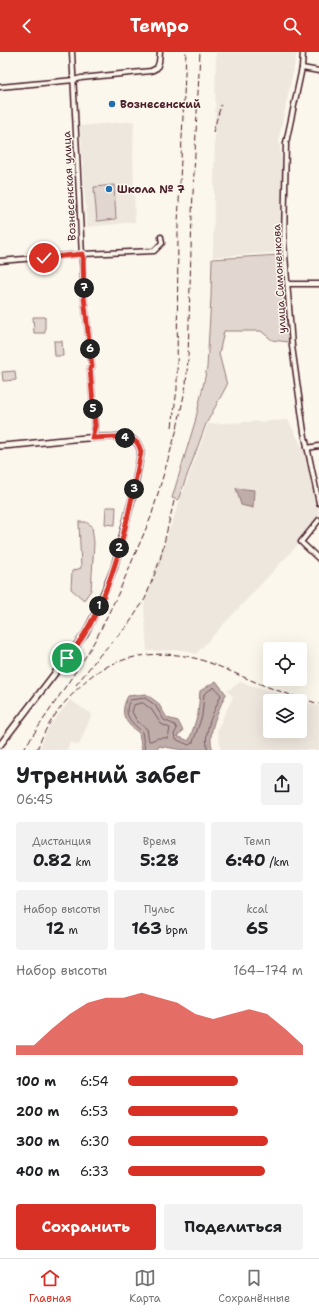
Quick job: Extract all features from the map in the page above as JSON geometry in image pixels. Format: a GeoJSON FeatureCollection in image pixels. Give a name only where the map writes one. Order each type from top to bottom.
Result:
{"type":"FeatureCollection","features":[{"type":"Feature","properties":{"kind":"main road"},"geometry":{"type":"LineString","coordinates":[[0,446],[92,438],[129,438],[135,441],[141,452],[133,495],[114,568],[96,612],[85,634],[0,745]]}},
{"type":"Feature","properties":{"kind":"street","name":"Вознесенская улица"},"geometry":{"type":"LineString","coordinates":[[72,52],[84,297],[92,367],[90,368],[95,426],[92,438]]}},
{"type":"Feature","properties":{"kind":"street"},"geometry":{"type":"LineString","coordinates":[[0,87],[151,71],[157,68],[160,52]]}},
{"type":"Feature","properties":{"kind":"street","name":"улица Симоненкова"},"geometry":{"type":"LineString","coordinates":[[303,52],[302,68],[286,143],[284,241],[292,346],[304,432],[319,504]]}},
{"type":"Feature","properties":{"kind":"street"},"geometry":{"type":"LineString","coordinates":[[302,68],[319,71]]}},
{"type":"Feature","properties":{"kind":"street"},"geometry":{"type":"LineString","coordinates":[[0,261],[83,254],[154,251],[162,243],[161,237]]}},
{"type":"Feature","properties":{"kind":"street"},"geometry":{"type":"LineString","coordinates":[[288,284],[319,284]]}},
{"type":"Feature","properties":{"kind":"street"},"geometry":{"type":"LineString","coordinates":[[307,448],[319,446]]}},
{"type":"Feature","properties":{"kind":"street"},"geometry":{"type":"LineString","coordinates":[[319,520],[301,542],[319,559]]}},
{"type":"Feature","properties":{"kind":"shaded area"},"geometry":{"type":"Polygon","coordinates":[[[216,52],[297,52],[279,138],[285,192],[283,252],[213,257],[216,52]]]}},
{"type":"Feature","properties":{"kind":"shaded area","name":"Школа № 7"},"geometry":{"type":"Polygon","coordinates":[[[134,121],[133,155],[135,222],[87,227],[80,126],[134,121]]]}},
{"type":"Feature","properties":{"kind":"shaded area"},"geometry":{"type":"Polygon","coordinates":[[[114,185],[116,219],[97,221],[94,187],[114,185]]]}},
{"type":"Feature","properties":{"kind":"shaded area"},"geometry":{"type":"Polygon","coordinates":[[[280,255],[289,342],[272,340],[261,331],[224,331],[219,354],[227,385],[206,424],[178,500],[172,498],[195,422],[207,368],[212,259],[280,255]]]}},
{"type":"Feature","properties":{"kind":"shaded area"},"geometry":{"type":"Polygon","coordinates":[[[33,317],[45,317],[45,333],[34,333],[33,317]]]}},
{"type":"Feature","properties":{"kind":"shaded area"},"geometry":{"type":"Polygon","coordinates":[[[54,341],[62,341],[63,356],[55,356],[54,341]]]}},
{"type":"Feature","properties":{"kind":"shaded area"},"geometry":{"type":"Polygon","coordinates":[[[15,371],[16,380],[3,381],[2,372],[15,371]]]}},
{"type":"Feature","properties":{"kind":"shaded area"},"geometry":{"type":"Polygon","coordinates":[[[288,420],[318,477],[319,522],[196,654],[183,650],[147,651],[144,606],[150,582],[208,424],[288,420]]]}},
{"type":"Feature","properties":{"kind":"shaded area"},"geometry":{"type":"Polygon","coordinates":[[[106,507],[116,507],[115,525],[105,524],[106,507]]]}},
{"type":"Feature","properties":{"kind":"shaded area"},"geometry":{"type":"Polygon","coordinates":[[[79,522],[86,522],[92,526],[94,543],[91,590],[84,600],[71,589],[72,571],[81,568],[79,522]]]}},
{"type":"Feature","properties":{"kind":"shaded area"},"geometry":{"type":"Polygon","coordinates":[[[240,682],[277,694],[263,694],[263,738],[307,738],[307,703],[319,706],[319,750],[221,750],[217,730],[233,697],[227,691],[240,682]]]}},
{"type":"Feature","properties":{"kind":"shaded area"},"geometry":{"type":"Polygon","coordinates":[[[70,700],[92,714],[79,745],[70,742],[67,750],[39,750],[48,728],[70,700]]]}},
{"type":"Feature","properties":{"kind":"water"},"geometry":{"type":"Polygon","coordinates":[[[236,488],[254,490],[253,508],[241,505],[236,488]]]}},
{"type":"Feature","properties":{"kind":"water"},"geometry":{"type":"Polygon","coordinates":[[[216,681],[226,694],[212,729],[211,744],[213,750],[183,750],[159,746],[157,750],[142,750],[139,733],[124,717],[124,707],[128,696],[146,694],[158,703],[167,718],[178,721],[183,731],[177,736],[189,741],[198,714],[200,691],[216,681]]]}},
{"type":"Feature","properties":{"kind":"railway"},"geometry":{"type":"LineString","coordinates":[[172,427],[177,389],[178,224],[186,52]]}},
{"type":"Feature","properties":{"kind":"railway"},"geometry":{"type":"LineString","coordinates":[[23,750],[86,656],[118,594],[151,517],[177,429],[186,385],[188,359],[192,214],[200,52]]}},
{"type":"Feature","properties":{"kind":"railway"},"geometry":{"type":"LineString","coordinates":[[213,132],[221,105]]}},
{"type":"Feature","properties":{"kind":"railway"},"geometry":{"type":"LineString","coordinates":[[76,685],[99,656],[128,625],[145,599],[160,560],[174,501]]}},
{"type":"Feature","properties":{"kind":"railway"},"geometry":{"type":"LineString","coordinates":[[37,750],[53,719],[66,701],[87,680],[104,668],[138,656],[162,654],[185,656],[202,660],[269,687],[319,704]]}},
{"type":"Feature","properties":{"kind":"place","name":"Вознесенский"},"geometry":{"type":"Point","coordinates":[112,104]}},
{"type":"Feature","properties":{"kind":"place","name":"Школа № 7"},"geometry":{"type":"Point","coordinates":[109,189]}},
{"type":"Feature","properties":{"kind":"route"},"geometry":{"type":"LineString","coordinates":[[44,258],[83,254],[84,297],[92,367],[90,368],[95,426],[92,438],[129,438],[135,441],[141,452],[133,495],[114,568],[96,612],[85,634],[67,658]]}}]}
